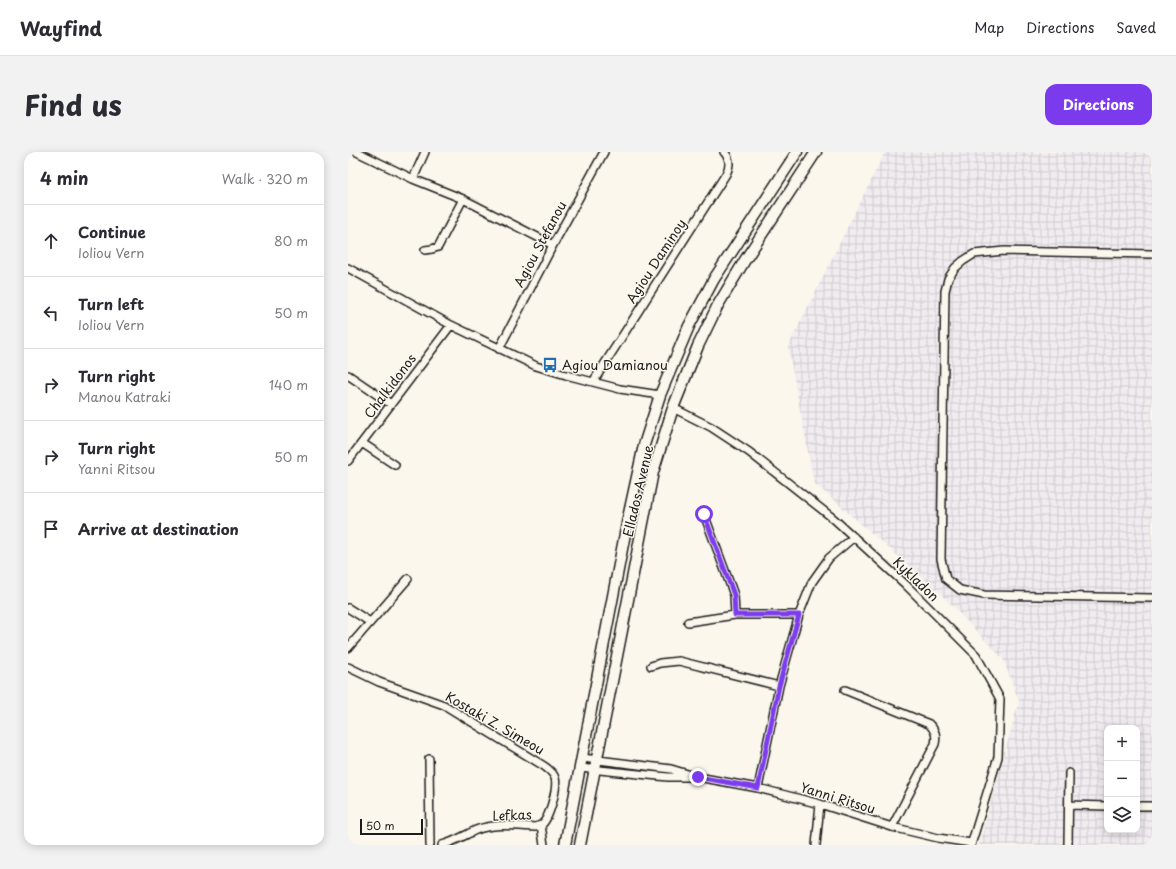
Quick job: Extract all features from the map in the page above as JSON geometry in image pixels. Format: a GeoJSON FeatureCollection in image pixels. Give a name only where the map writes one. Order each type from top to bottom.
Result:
{"type":"FeatureCollection","features":[{"type":"Feature","properties":{"kind":"main road","name":"Ellados Avenue"},"geometry":{"type":"LineString","coordinates":[[565,845],[628,518],[644,445],[660,395],[689,326],[714,278],[797,152]]}},
{"type":"Feature","properties":{"kind":"main road","name":"Ellados Avenue"},"geometry":{"type":"LineString","coordinates":[[580,845],[653,472],[673,408],[698,346],[718,305],[745,260],[816,152]]}},
{"type":"Feature","properties":{"kind":"street"},"geometry":{"type":"LineString","coordinates":[[357,152],[413,179],[463,199],[553,245]]}},
{"type":"Feature","properties":{"kind":"street"},"geometry":{"type":"LineString","coordinates":[[413,179],[425,152]]}},
{"type":"Feature","properties":{"kind":"street","name":"Agiou Stefanou"},"geometry":{"type":"LineString","coordinates":[[499,349],[553,245],[604,152]]}},
{"type":"Feature","properties":{"kind":"street","name":"Agiou Daminoy"},"geometry":{"type":"LineString","coordinates":[[593,382],[726,174],[730,165],[724,152]]}},
{"type":"Feature","properties":{"kind":"street"},"geometry":{"type":"LineString","coordinates":[[426,250],[432,250],[438,247],[463,199]]}},
{"type":"Feature","properties":{"kind":"street"},"geometry":{"type":"LineString","coordinates":[[1152,254],[1004,251],[974,254],[954,268],[948,279],[945,291],[941,559],[946,579],[960,590],[976,593],[1152,598]]}},
{"type":"Feature","properties":{"kind":"street"},"geometry":{"type":"LineString","coordinates":[[348,268],[451,325],[536,366],[620,389],[660,395]]}},
{"type":"Feature","properties":{"kind":"street","name":"Chalkidonos"},"geometry":{"type":"LineString","coordinates":[[348,461],[451,325]]}},
{"type":"Feature","properties":{"kind":"street"},"geometry":{"type":"LineString","coordinates":[[348,375],[391,404]]}},
{"type":"Feature","properties":{"kind":"street","name":"Kykladon"},"geometry":{"type":"LineString","coordinates":[[673,408],[711,427],[749,452],[834,519],[905,584],[976,655],[1000,699],[998,757],[971,844]]}},
{"type":"Feature","properties":{"kind":"street"},"geometry":{"type":"LineString","coordinates":[[362,443],[394,464]]}},
{"type":"Feature","properties":{"kind":"street"},"geometry":{"type":"LineString","coordinates":[[704,514],[734,595],[735,615]]}},
{"type":"Feature","properties":{"kind":"street"},"geometry":{"type":"LineString","coordinates":[[758,788],[779,686],[799,615],[812,582],[829,558],[854,537]]}},
{"type":"Feature","properties":{"kind":"street"},"geometry":{"type":"LineString","coordinates":[[348,648],[408,579]]}},
{"type":"Feature","properties":{"kind":"street"},"geometry":{"type":"LineString","coordinates":[[348,608],[370,622]]}},
{"type":"Feature","properties":{"kind":"street"},"geometry":{"type":"LineString","coordinates":[[688,622],[735,615],[799,615]]}},
{"type":"Feature","properties":{"kind":"street"},"geometry":{"type":"LineString","coordinates":[[651,666],[660,663],[679,661],[779,686]]}},
{"type":"Feature","properties":{"kind":"street","name":"Kostaki Z. Simeou"},"geometry":{"type":"LineString","coordinates":[[348,667],[379,682],[444,706],[544,766],[552,773],[555,783]]}},
{"type":"Feature","properties":{"kind":"street"},"geometry":{"type":"LineString","coordinates":[[845,690],[929,724],[935,732],[935,744],[892,827]]}},
{"type":"Feature","properties":{"kind":"street","name":"Yanni Ritsou"},"geometry":{"type":"LineString","coordinates":[[582,758],[671,769],[698,777],[758,788],[820,804],[892,827],[971,844]]}},
{"type":"Feature","properties":{"kind":"street"},"geometry":{"type":"LineString","coordinates":[[430,760],[430,845]]}},
{"type":"Feature","properties":{"kind":"street","name":"Yanni Ritsou"},"geometry":{"type":"LineString","coordinates":[[580,768],[668,777],[698,777]]}},
{"type":"Feature","properties":{"kind":"street"},"geometry":{"type":"LineString","coordinates":[[1068,845],[1069,773]]}},
{"type":"Feature","properties":{"kind":"street","name":"Lefkas"},"geometry":{"type":"LineString","coordinates":[[442,845],[458,840],[477,830],[492,826],[535,827],[542,825],[551,808],[555,783]]}},
{"type":"Feature","properties":{"kind":"street"},"geometry":{"type":"LineString","coordinates":[[816,845],[820,804]]}},
{"type":"Feature","properties":{"kind":"street"},"geometry":{"type":"LineString","coordinates":[[1069,805],[1104,806]]}},
{"type":"Feature","properties":{"kind":"street"},"geometry":{"type":"LineString","coordinates":[[1140,806],[1152,806]]}},
{"type":"Feature","properties":{"kind":"street"},"geometry":{"type":"LineString","coordinates":[[542,825],[544,845]]}},
{"type":"Feature","properties":{"kind":"shaded area"},"geometry":{"type":"Polygon","coordinates":[[[885,152],[1152,152],[1152,845],[979,845],[1019,701],[1003,659],[937,590],[814,483],[788,347],[885,152]]]}},
{"type":"Feature","properties":{"kind":"place","name":"Agiou Damianou"},"geometry":{"type":"Point","coordinates":[550,365]}},
{"type":"Feature","properties":{"kind":"route"},"geometry":{"type":"LineString","coordinates":[[698,777],[758,788],[779,686],[799,615],[735,615],[734,595],[704,514]]}}]}
